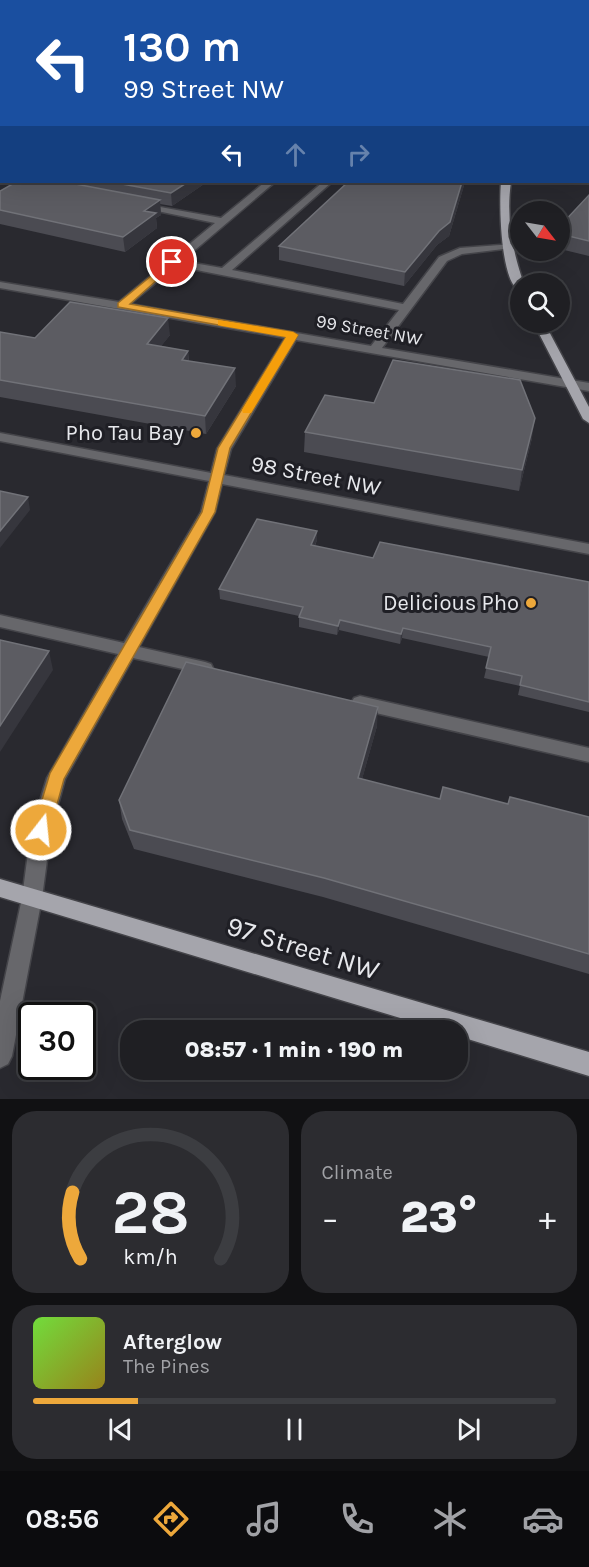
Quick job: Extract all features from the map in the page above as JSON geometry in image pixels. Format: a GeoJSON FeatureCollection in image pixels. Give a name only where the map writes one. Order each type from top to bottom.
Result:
{"type":"FeatureCollection","features":[{"type":"Feature","properties":{"kind":"main road"},"geometry":{"type":"LineString","coordinates":[[506,183],[503,197],[508,246],[515,273]]}},
{"type":"Feature","properties":{"kind":"main road"},"geometry":{"type":"LineString","coordinates":[[544,333],[589,419]]}},
{"type":"Feature","properties":{"kind":"main road","name":"97 Street NW"},"geometry":{"type":"LineString","coordinates":[[0,888],[586,1061]]}},
{"type":"Feature","properties":{"kind":"street"},"geometry":{"type":"LineString","coordinates":[[122,305],[220,221],[269,183]]}},
{"type":"Feature","properties":{"kind":"street"},"geometry":{"type":"LineString","coordinates":[[224,272],[326,183]]}},
{"type":"Feature","properties":{"kind":"street"},"geometry":{"type":"LineString","coordinates":[[128,202],[220,221]]}},
{"type":"Feature","properties":{"kind":"street"},"geometry":{"type":"LineString","coordinates":[[374,350],[436,266],[451,254],[469,249],[508,246]]}},
{"type":"Feature","properties":{"kind":"street"},"geometry":{"type":"LineString","coordinates":[[172,262],[405,308]]}},
{"type":"Feature","properties":{"kind":"street","name":"99 Street NW"},"geometry":{"type":"LineString","coordinates":[[0,285],[589,387]]}},
{"type":"Feature","properties":{"kind":"street"},"geometry":{"type":"LineString","coordinates":[[0,1056],[32,898],[41,830],[56,778],[208,512],[224,448],[293,335]]}},
{"type":"Feature","properties":{"kind":"street","name":"98 Street NW"},"geometry":{"type":"LineString","coordinates":[[0,437],[589,549]]}},
{"type":"Feature","properties":{"kind":"street"},"geometry":{"type":"LineString","coordinates":[[0,621],[221,672]]}},
{"type":"Feature","properties":{"kind":"street"},"geometry":{"type":"LineString","coordinates":[[348,700],[589,754]]}},
{"type":"Feature","properties":{"kind":"building"},"geometry":{"type":"Polygon","coordinates":[[[14,183],[70,183],[160,200],[144,211],[156,213],[123,237],[0,210],[0,191],[14,183]]]}},
{"type":"Feature","properties":{"kind":"building"},"geometry":{"type":"Polygon","coordinates":[[[116,183],[186,183],[171,193],[116,183]]]}},
{"type":"Feature","properties":{"kind":"building"},"geometry":{"type":"Polygon","coordinates":[[[347,183],[462,183],[450,222],[439,231],[405,272],[279,246],[347,183]]]}},
{"type":"Feature","properties":{"kind":"building"},"geometry":{"type":"Polygon","coordinates":[[[589,195],[589,241],[570,236],[570,215],[589,195]]]}},
{"type":"Feature","properties":{"kind":"building"},"geometry":{"type":"Polygon","coordinates":[[[70,302],[168,318],[147,344],[188,351],[182,360],[235,368],[205,416],[0,380],[0,332],[35,338],[70,302]]]}},
{"type":"Feature","properties":{"kind":"building"},"geometry":{"type":"Polygon","coordinates":[[[393,360],[520,380],[535,418],[522,470],[305,432],[325,395],[374,403],[393,360]]]}},
{"type":"Feature","properties":{"kind":"building"},"geometry":{"type":"Polygon","coordinates":[[[0,491],[28,497],[0,531],[0,491]]]}},
{"type":"Feature","properties":{"kind":"building"},"geometry":{"type":"Polygon","coordinates":[[[257,519],[317,531],[311,545],[373,558],[380,542],[589,582],[589,702],[520,685],[522,676],[486,668],[491,647],[403,628],[401,634],[340,620],[338,626],[299,617],[303,607],[219,589],[257,519]]]}},
{"type":"Feature","properties":{"kind":"building"},"geometry":{"type":"Polygon","coordinates":[[[0,640],[49,651],[0,726],[0,640]]]}},
{"type":"Feature","properties":{"kind":"building"},"geometry":{"type":"Polygon","coordinates":[[[186,662],[378,707],[358,778],[440,799],[443,787],[508,804],[510,797],[589,817],[589,954],[324,878],[130,830],[119,800],[186,662]]]}},
{"type":"Feature","properties":{"kind":"slow traffic"},"geometry":{"type":"LineString","coordinates":[[222,323],[293,335],[247,410]]}},
{"type":"Feature","properties":{"kind":"place","name":"Pho Tau Bay"},"geometry":{"type":"Point","coordinates":[196,433]}},
{"type":"Feature","properties":{"kind":"place","name":"Delicious Pho"},"geometry":{"type":"Point","coordinates":[531,603]}},
{"type":"Feature","properties":{"kind":"route"},"geometry":{"type":"LineString","coordinates":[[41,830],[56,778],[208,512],[224,448],[293,335],[122,305],[172,262]]}}]}
